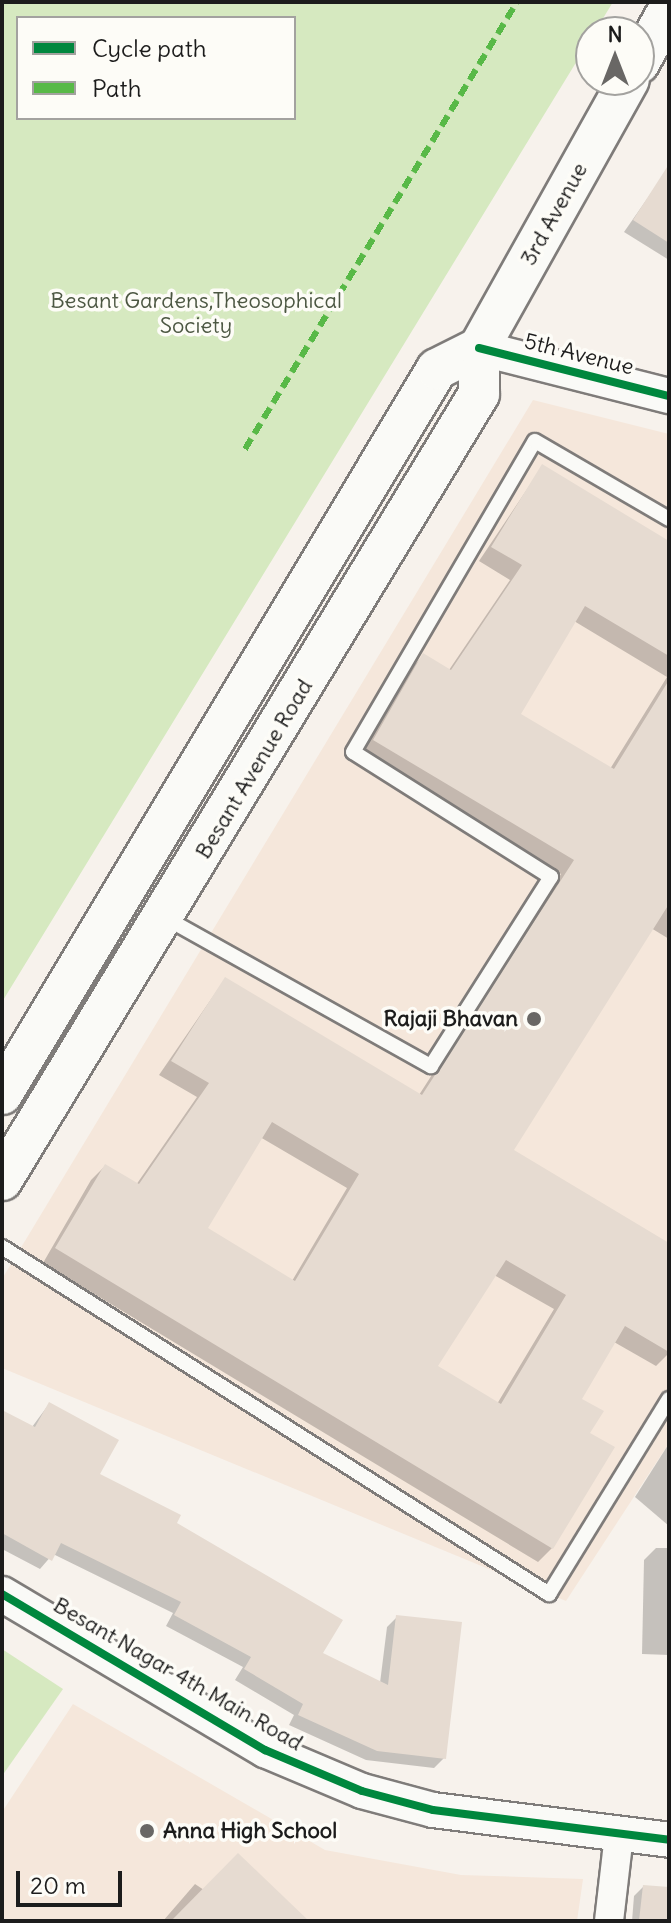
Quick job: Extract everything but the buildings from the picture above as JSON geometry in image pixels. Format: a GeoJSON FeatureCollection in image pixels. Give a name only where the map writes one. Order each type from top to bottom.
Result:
{"type":"FeatureCollection","features":[{"type":"Feature","properties":{"kind":"main road"},"geometry":{"type":"LineString","coordinates":[[655,34],[669,9]]}},
{"type":"Feature","properties":{"kind":"main road","name":"3rd Avenue"},"geometry":{"type":"LineString","coordinates":[[479,348],[620,96]]}},
{"type":"Feature","properties":{"kind":"main road"},"geometry":{"type":"LineString","coordinates":[[2,1094],[437,369],[479,348]]}},
{"type":"Feature","properties":{"kind":"main road","name":"Besant Avenue Road"},"geometry":{"type":"LineString","coordinates":[[2,1180],[479,394],[479,348]]}},
{"type":"Feature","properties":{"kind":"street","name":"5th Avenue"},"geometry":{"type":"LineString","coordinates":[[479,348],[669,396]]}},
{"type":"Feature","properties":{"kind":"street","name":"Besant Nagar 4th Main Road"},"geometry":{"type":"LineString","coordinates":[[2,1594],[265,1750],[362,1791],[433,1810],[669,1840]]}},
{"type":"Feature","properties":{"kind":"street"},"geometry":{"type":"LineString","coordinates":[[609,1921],[619,1835]]}},
{"type":"Feature","properties":{"kind":"lane"},"geometry":{"type":"LineString","coordinates":[[164,917],[431,1066],[551,877],[353,752],[535,441],[669,519]]}},
{"type":"Feature","properties":{"kind":"lane"},"geometry":{"type":"LineString","coordinates":[[2,1247],[549,1594],[669,1399]]}},
{"type":"Feature","properties":{"kind":"shaded area"},"geometry":{"type":"Polygon","coordinates":[[[533,400],[669,434],[669,1443],[566,1601],[2,1368],[2,1279],[533,400]]]}},
{"type":"Feature","properties":{"kind":"shaded area","name":"Anna High School"},"geometry":{"type":"Polygon","coordinates":[[[73,1704],[325,1850],[461,1875],[583,1879],[577,1921],[2,1921],[2,1812],[73,1704]]]}},
{"type":"Feature","properties":{"kind":"green space","name":"Besant Gardens,Theosophical Society"},"geometry":{"type":"Polygon","coordinates":[[[2,2],[613,2],[604,16],[575,16],[575,64],[2,1002],[2,2]]]}},
{"type":"Feature","properties":{"kind":"green space"},"geometry":{"type":"Polygon","coordinates":[[[2,1649],[63,1689],[2,1776],[2,1649]]]}},
{"type":"Feature","properties":{"kind":"marked path"},"geometry":{"type":"LineString","coordinates":[[245,449],[517,2]]}},
{"type":"Feature","properties":{"kind":"cycle path"},"geometry":{"type":"LineString","coordinates":[[479,348],[669,396]]}},
{"type":"Feature","properties":{"kind":"cycle path"},"geometry":{"type":"LineString","coordinates":[[2,1594],[265,1750],[362,1791],[433,1810],[669,1840]]}},
{"type":"Feature","properties":{"kind":"place","name":"Rajaji Bhavan"},"geometry":{"type":"Point","coordinates":[534,1019]}},
{"type":"Feature","properties":{"kind":"place","name":"Anna High School"},"geometry":{"type":"Point","coordinates":[147,1831]}}]}
